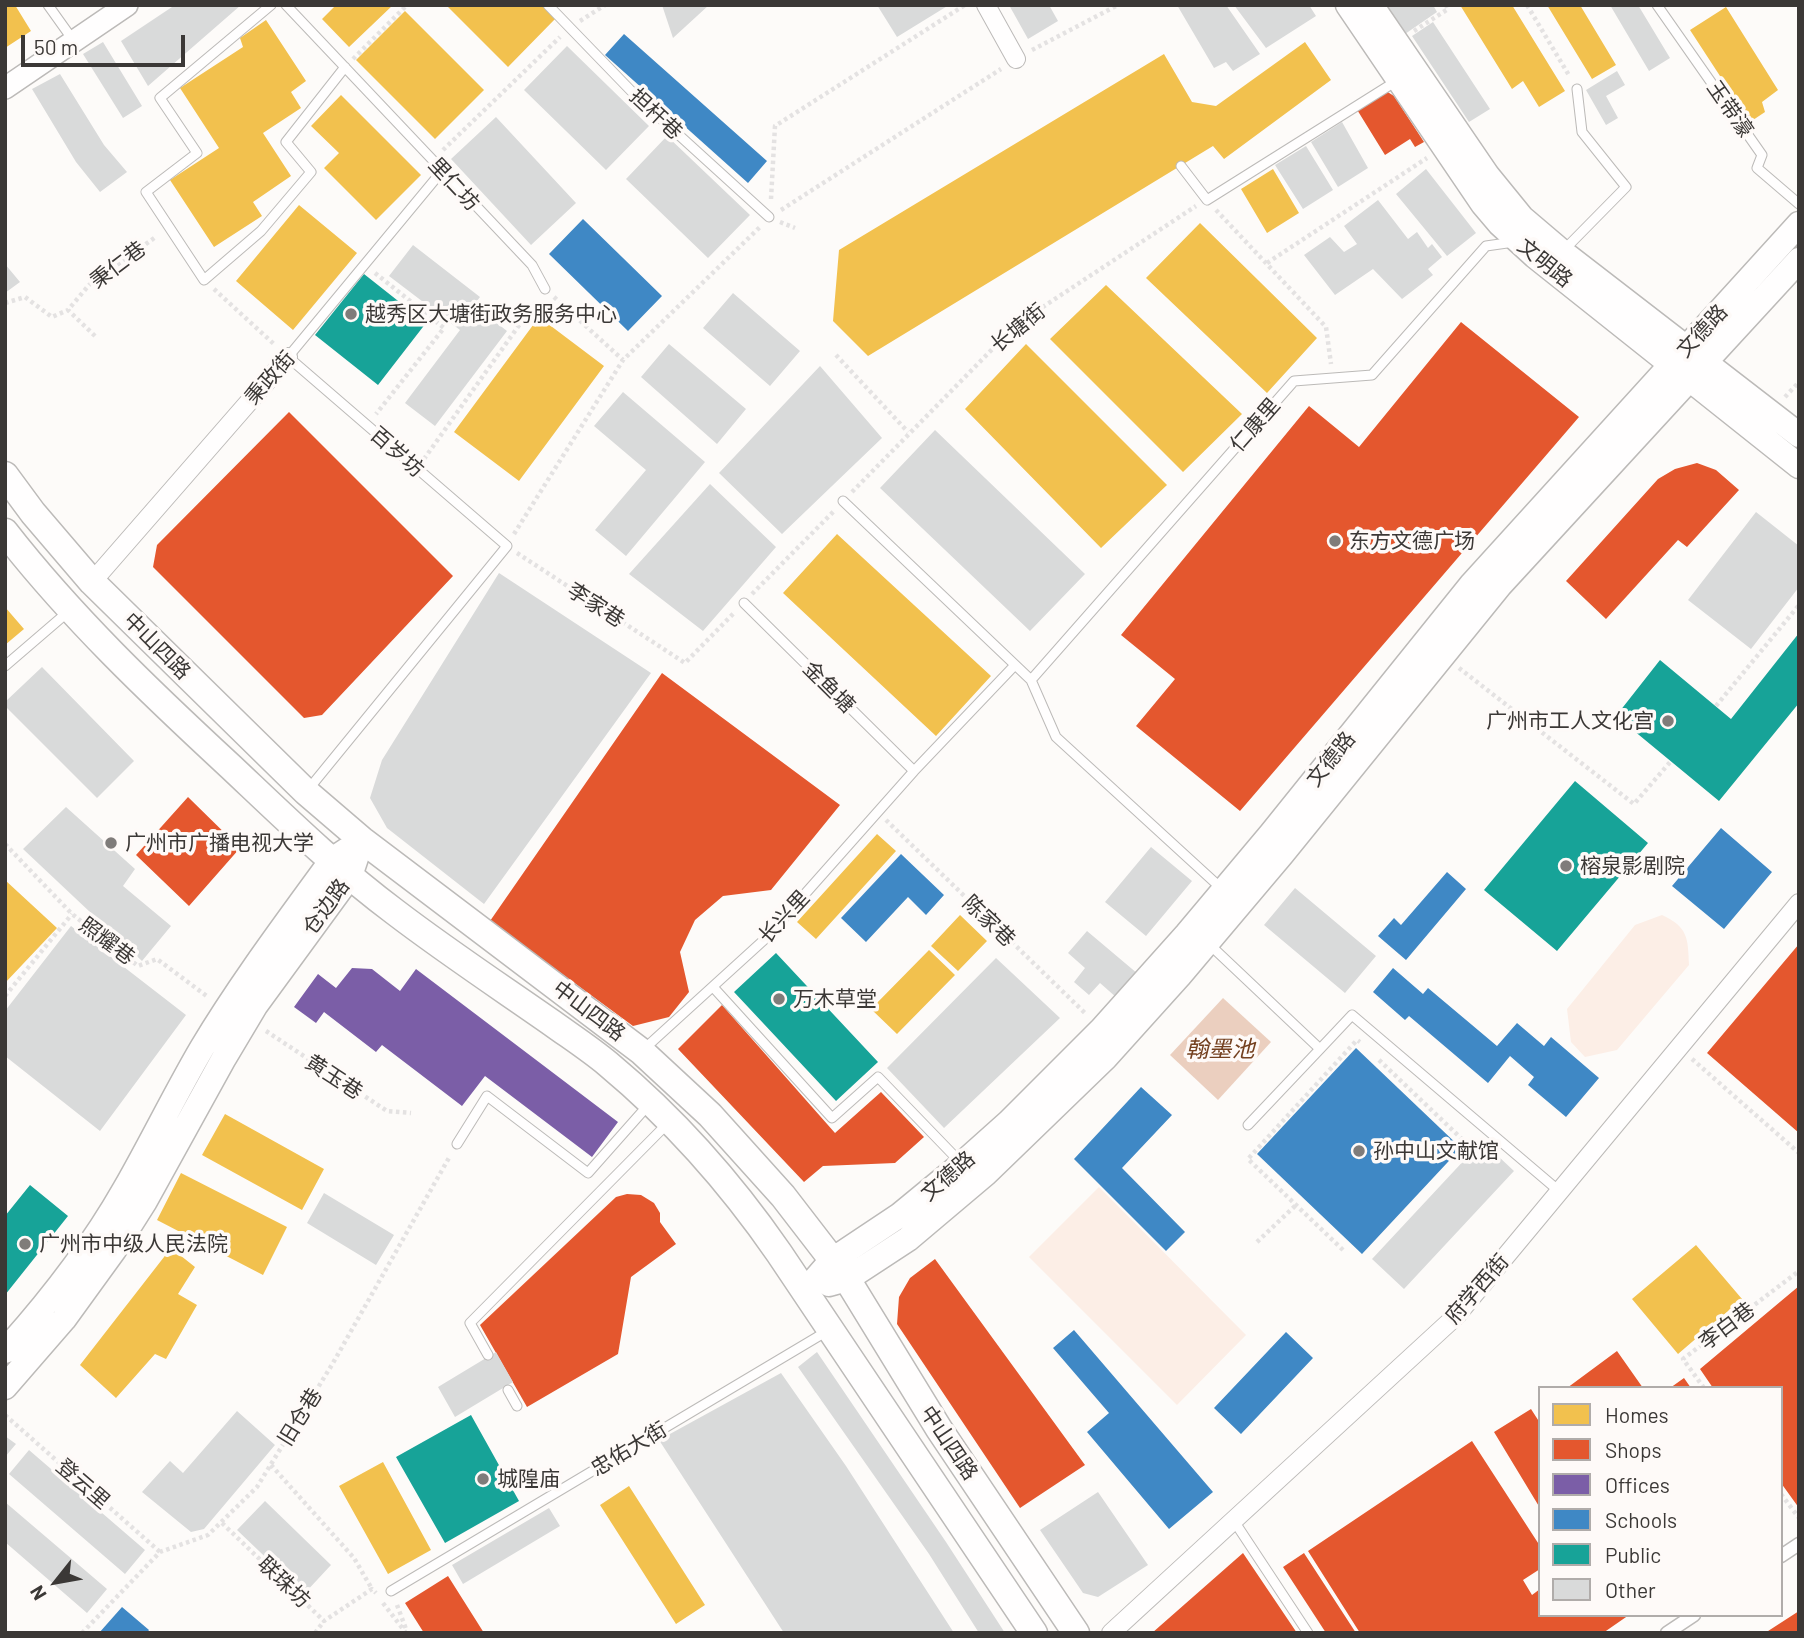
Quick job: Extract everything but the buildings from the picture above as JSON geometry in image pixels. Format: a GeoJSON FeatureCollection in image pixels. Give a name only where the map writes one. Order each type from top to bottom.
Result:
{"type":"FeatureCollection","features":[{"type":"Feature","properties":{"kind":"main road","name":"文明路"},"geometry":{"type":"LineString","coordinates":[[1348,5],[1522,218],[1688,364],[1799,467]]}},
{"type":"Feature","properties":{"kind":"main road","name":"文明路"},"geometry":{"type":"LineString","coordinates":[[1371,5],[1396,42],[1406,74],[1444,147],[1483,204],[1517,241],[1688,364],[1799,435]]}},
{"type":"Feature","properties":{"kind":"main road","name":"文德路"},"geometry":{"type":"LineString","coordinates":[[839,1270],[908,1239],[1032,1130],[1106,1056],[1208,942],[1442,655],[1688,364],[1799,224]]}},
{"type":"Feature","properties":{"kind":"main road","name":"文德路"},"geometry":{"type":"LineString","coordinates":[[839,1270],[1009,1122],[1102,1029],[1223,890],[1472,584],[1688,364],[1799,260]]}},
{"type":"Feature","properties":{"kind":"main road","name":"中山四路"},"geometry":{"type":"LineString","coordinates":[[5,475],[33,513],[93,582],[306,792],[362,839],[642,1052],[676,1082],[747,1154],[783,1196],[839,1270],[939,1429],[1076,1633]]}},
{"type":"Feature","properties":{"kind":"main road","name":"中山四路"},"geometry":{"type":"LineString","coordinates":[[5,532],[70,610],[188,727],[341,868],[393,911],[606,1062],[670,1120],[735,1192],[805,1291],[1034,1633]]}},
{"type":"Feature","properties":{"kind":"main road","name":"仓边路"},"geometry":{"type":"LineString","coordinates":[[5,1351],[49,1299],[100,1229],[124,1191],[201,1049],[227,1008],[362,839]]}},
{"type":"Feature","properties":{"kind":"main road","name":"仓边路"},"geometry":{"type":"LineString","coordinates":[[5,1387],[64,1319],[114,1250],[163,1170],[224,1058],[341,868]]}},
{"type":"Feature","properties":{"kind":"main road"},"geometry":{"type":"LineString","coordinates":[[805,1291],[839,1270]]}},
{"type":"Feature","properties":{"kind":"street"},"geometry":{"type":"LineString","coordinates":[[5,88],[127,5]]}},
{"type":"Feature","properties":{"kind":"street"},"geometry":{"type":"LineString","coordinates":[[986,5],[1016,59]]}},
{"type":"Feature","properties":{"kind":"street","name":"秉政街"},"geometry":{"type":"LineString","coordinates":[[93,582],[288,358]]}},
{"type":"Feature","properties":{"kind":"street","name":"府学西街"},"geometry":{"type":"LineString","coordinates":[[1111,1633],[1456,1316],[1799,903]]}},
{"type":"Feature","properties":{"kind":"street"},"geometry":{"type":"LineString","coordinates":[[1783,1555],[1799,1544]]}},
{"type":"Feature","properties":{"kind":"street"},"geometry":{"type":"LineString","coordinates":[[1667,1633],[1691,1617]]}},
{"type":"Feature","properties":{"kind":"lane"},"geometry":{"type":"LineString","coordinates":[[48,5],[73,40]]}},
{"type":"Feature","properties":{"kind":"lane"},"geometry":{"type":"LineString","coordinates":[[271,5],[160,98],[197,153],[146,192],[204,280],[261,231],[311,172],[286,142],[345,67]]}},
{"type":"Feature","properties":{"kind":"lane","name":"里仁坊"},"geometry":{"type":"LineString","coordinates":[[286,5],[532,265],[545,289]]}},
{"type":"Feature","properties":{"kind":"lane","name":"担杆巷"},"geometry":{"type":"LineString","coordinates":[[548,5],[636,96],[769,217]]}},
{"type":"Feature","properties":{"kind":"lane","name":"玉带濠"},"geometry":{"type":"LineString","coordinates":[[1657,5],[1762,155],[1757,168],[1799,204]]}},
{"type":"Feature","properties":{"kind":"lane"},"geometry":{"type":"LineString","coordinates":[[1181,166],[1207,200],[1406,74]]}},
{"type":"Feature","properties":{"kind":"lane"},"geometry":{"type":"LineString","coordinates":[[1562,252],[1626,187],[1582,132],[1577,89]]}},
{"type":"Feature","properties":{"kind":"lane","name":"秉政街"},"geometry":{"type":"LineString","coordinates":[[288,358],[442,171]]}},
{"type":"Feature","properties":{"kind":"lane","name":"仁康里"},"geometry":{"type":"LineString","coordinates":[[1031,680],[1294,381],[1372,375],[1486,247],[1517,241]]}},
{"type":"Feature","properties":{"kind":"lane","name":"百岁坊"},"geometry":{"type":"LineString","coordinates":[[288,358],[507,546]]}},
{"type":"Feature","properties":{"kind":"lane"},"geometry":{"type":"LineString","coordinates":[[844,501],[1031,680],[1056,737],[1223,890]]}},
{"type":"Feature","properties":{"kind":"lane"},"geometry":{"type":"LineString","coordinates":[[306,792],[507,546]]}},
{"type":"Feature","properties":{"kind":"lane","name":"金鱼塘"},"geometry":{"type":"LineString","coordinates":[[744,603],[914,771]]}},
{"type":"Feature","properties":{"kind":"lane"},"geometry":{"type":"LineString","coordinates":[[5,666],[70,610]]}},
{"type":"Feature","properties":{"kind":"lane","name":"长兴里"},"geometry":{"type":"LineString","coordinates":[[642,1052],[765,939],[914,771],[1015,665]]}},
{"type":"Feature","properties":{"kind":"lane"},"geometry":{"type":"LineString","coordinates":[[1208,942],[1320,1049]]}},
{"type":"Feature","properties":{"kind":"lane"},"geometry":{"type":"LineString","coordinates":[[713,987],[832,1118],[878,1077],[962,1164]]}},
{"type":"Feature","properties":{"kind":"lane"},"geometry":{"type":"LineString","coordinates":[[1248,1125],[1352,1015],[1559,1191]]}},
{"type":"Feature","properties":{"kind":"lane"},"geometry":{"type":"LineString","coordinates":[[457,1144],[487,1096],[588,1173],[651,1102]]}},
{"type":"Feature","properties":{"kind":"lane"},"geometry":{"type":"LineString","coordinates":[[488,1355],[470,1323],[670,1120]]}},
{"type":"Feature","properties":{"kind":"lane","name":"忠佑大街"},"geometry":{"type":"LineString","coordinates":[[391,1591],[830,1329]]}},
{"type":"Feature","properties":{"kind":"lane"},"geometry":{"type":"LineString","coordinates":[[508,1390],[517,1406]]}},
{"type":"Feature","properties":{"kind":"lane"},"geometry":{"type":"LineString","coordinates":[[1234,1521],[1308,1633]]}},
{"type":"Feature","properties":{"kind":"path"},"geometry":{"type":"LineString","coordinates":[[345,67],[407,5]]}},
{"type":"Feature","properties":{"kind":"path"},"geometry":{"type":"LineString","coordinates":[[433,161],[569,27],[605,5]]}},
{"type":"Feature","properties":{"kind":"path"},"geometry":{"type":"LineString","coordinates":[[769,217],[775,126],[965,5]]}},
{"type":"Feature","properties":{"kind":"path"},"geometry":{"type":"LineString","coordinates":[[507,546],[623,360],[769,217],[1016,59],[1118,5]]}},
{"type":"Feature","properties":{"kind":"path"},"geometry":{"type":"LineString","coordinates":[[1396,42],[1448,9],[1446,5]]}},
{"type":"Feature","properties":{"kind":"path"},"geometry":{"type":"LineString","coordinates":[[1527,5],[1577,89]]}},
{"type":"Feature","properties":{"kind":"path"},"geometry":{"type":"LineString","coordinates":[[1267,263],[1444,147]]}},
{"type":"Feature","properties":{"kind":"path"},"geometry":{"type":"LineString","coordinates":[[1207,200],[1326,327],[1333,378]]}},
{"type":"Feature","properties":{"kind":"path","name":"长塘街"},"geometry":{"type":"LineString","coordinates":[[685,663],[908,432],[1017,324],[1207,200]]}},
{"type":"Feature","properties":{"kind":"path","name":"秉仁巷"},"geometry":{"type":"LineString","coordinates":[[68,310],[89,285],[169,227]]}},
{"type":"Feature","properties":{"kind":"path"},"geometry":{"type":"LineString","coordinates":[[365,265],[444,328],[367,426]]}},
{"type":"Feature","properties":{"kind":"path"},"geometry":{"type":"LineString","coordinates":[[204,280],[288,358]]}},
{"type":"Feature","properties":{"kind":"path"},"geometry":{"type":"LineString","coordinates":[[417,469],[545,289],[623,360]]}},
{"type":"Feature","properties":{"kind":"path"},"geometry":{"type":"LineString","coordinates":[[5,303],[25,297],[52,317],[68,310],[95,336]]}},
{"type":"Feature","properties":{"kind":"path"},"geometry":{"type":"LineString","coordinates":[[836,355],[908,432]]}},
{"type":"Feature","properties":{"kind":"path","name":"李家巷"},"geometry":{"type":"LineString","coordinates":[[507,546],[685,663]]}},
{"type":"Feature","properties":{"kind":"path"},"geometry":{"type":"LineString","coordinates":[[1716,706],[1799,605]]}},
{"type":"Feature","properties":{"kind":"path"},"geometry":{"type":"LineString","coordinates":[[1442,655],[1634,804],[1671,761]]}},
{"type":"Feature","properties":{"kind":"path","name":"陈家巷"},"geometry":{"type":"LineString","coordinates":[[878,812],[1102,1029]]}},
{"type":"Feature","properties":{"kind":"path"},"geometry":{"type":"LineString","coordinates":[[5,844],[72,914],[5,996]]}},
{"type":"Feature","properties":{"kind":"path","name":"照耀巷"},"geometry":{"type":"LineString","coordinates":[[72,914],[138,966],[157,959],[213,1000]]}},
{"type":"Feature","properties":{"kind":"path","name":"黄玉巷"},"geometry":{"type":"LineString","coordinates":[[262,1029],[387,1111],[411,1112]]}},
{"type":"Feature","properties":{"kind":"path"},"geometry":{"type":"LineString","coordinates":[[1343,1250],[1248,1159],[1357,1040],[1367,1049]]}},
{"type":"Feature","properties":{"kind":"path"},"geometry":{"type":"LineString","coordinates":[[1678,1047],[1799,1153]]}},
{"type":"Feature","properties":{"kind":"path"},"geometry":{"type":"LineString","coordinates":[[1377,1059],[1464,1141]]}},
{"type":"Feature","properties":{"kind":"path","name":"旧仓巷"},"geometry":{"type":"LineString","coordinates":[[82,1633],[160,1552],[208,1535],[257,1487],[333,1363],[457,1144]]}},
{"type":"Feature","properties":{"kind":"path"},"geometry":{"type":"LineString","coordinates":[[1257,1242],[1296,1205]]}},
{"type":"Feature","properties":{"kind":"path","name":"李白巷"},"geometry":{"type":"LineString","coordinates":[[1703,1386],[1683,1359],[1799,1271]]}},
{"type":"Feature","properties":{"kind":"path","name":"登云里"},"geometry":{"type":"LineString","coordinates":[[5,1415],[160,1552]]}},
{"type":"Feature","properties":{"kind":"path"},"geometry":{"type":"LineString","coordinates":[[271,1465],[354,1558],[372,1589],[407,1633]]}},
{"type":"Feature","properties":{"kind":"path"},"geometry":{"type":"LineString","coordinates":[[1783,1497],[1799,1518]]}},
{"type":"Feature","properties":{"kind":"path","name":"联珠坊"},"geometry":{"type":"LineString","coordinates":[[222,1523],[324,1621],[372,1589]]}},
{"type":"Feature","properties":{"kind":"path"},"geometry":{"type":"LineString","coordinates":[[391,1591],[407,1633]]}},
{"type":"Feature","properties":{"kind":"path"},"geometry":{"type":"LineString","coordinates":[[314,1633],[324,1621]]}},
{"type":"Feature","properties":{"kind":"shaded area"},"geometry":{"type":"Polygon","coordinates":[[[1662,915],[1671,919],[1685,934],[1689,965],[1617,1050],[1585,1057],[1571,1042],[1567,1009],[1635,925],[1662,915]]]}},
{"type":"Feature","properties":{"kind":"shaded area"},"geometry":{"type":"Polygon","coordinates":[[[1099,1187],[1246,1335],[1177,1405],[1029,1257],[1099,1187]]]}},
{"type":"Feature","properties":{"kind":"water","name":"翰墨池"},"geometry":{"type":"Polygon","coordinates":[[[1223,998],[1271,1042],[1218,1100],[1170,1055],[1223,998]]]}},
{"type":"Feature","properties":{"kind":"place","name":"越秀区大塘街政务服务中心"},"geometry":{"type":"Point","coordinates":[351,314]}},
{"type":"Feature","properties":{"kind":"place","name":"东方文德广场"},"geometry":{"type":"Point","coordinates":[1335,541]}},
{"type":"Feature","properties":{"kind":"place","name":"广州市工人文化宫"},"geometry":{"type":"Point","coordinates":[1668,721]}},
{"type":"Feature","properties":{"kind":"place","name":"广州市广播电视大学"},"geometry":{"type":"Point","coordinates":[111,843]}},
{"type":"Feature","properties":{"kind":"place","name":"榕泉影剧院"},"geometry":{"type":"Point","coordinates":[1566,866]}},
{"type":"Feature","properties":{"kind":"place","name":"万木草堂"},"geometry":{"type":"Point","coordinates":[779,999]}},
{"type":"Feature","properties":{"kind":"place","name":"孙中山文献馆"},"geometry":{"type":"Point","coordinates":[1359,1151]}},
{"type":"Feature","properties":{"kind":"place","name":"广州市中级人民法院"},"geometry":{"type":"Point","coordinates":[25,1244]}},
{"type":"Feature","properties":{"kind":"place","name":"城隍庙"},"geometry":{"type":"Point","coordinates":[483,1479]}}]}
